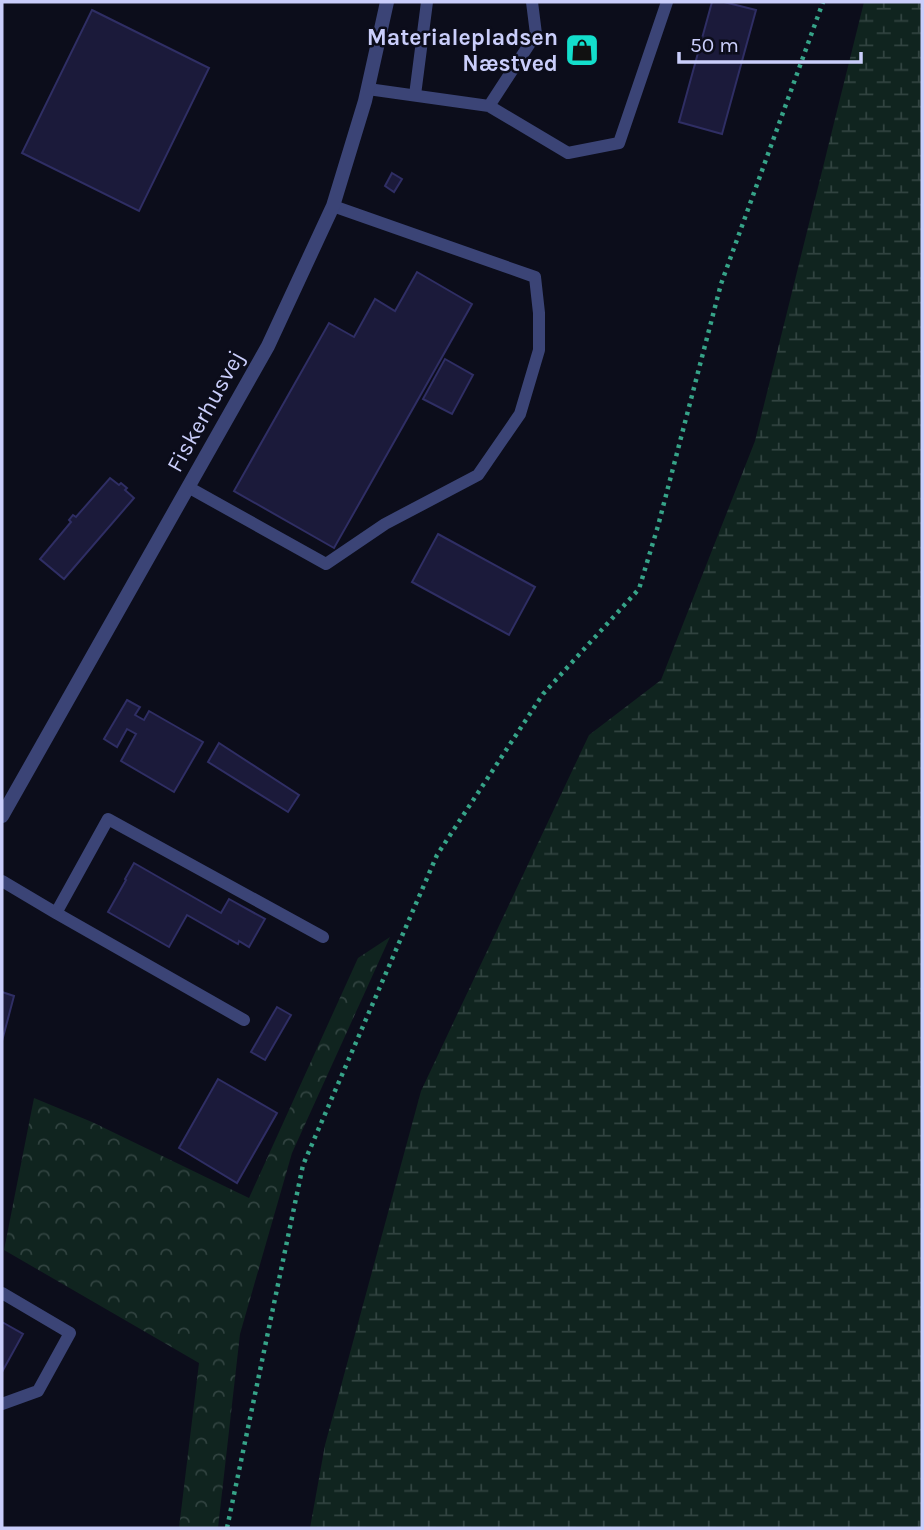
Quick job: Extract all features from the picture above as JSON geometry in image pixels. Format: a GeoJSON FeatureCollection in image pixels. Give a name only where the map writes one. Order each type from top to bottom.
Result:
{"type":"FeatureCollection","features":[{"type":"Feature","properties":{"kind":"street","name":"Fiskerhusvej"},"geometry":{"type":"LineString","coordinates":[[2,816],[268,346],[332,206],[368,89],[387,2]]}},
{"type":"Feature","properties":{"kind":"lane"},"geometry":{"type":"LineString","coordinates":[[489,106],[536,34],[532,2]]}},
{"type":"Feature","properties":{"kind":"lane"},"geometry":{"type":"LineString","coordinates":[[368,89],[489,106],[568,153],[619,143],[667,2]]}},
{"type":"Feature","properties":{"kind":"lane"},"geometry":{"type":"LineString","coordinates":[[415,95],[427,4]]}},
{"type":"Feature","properties":{"kind":"lane"},"geometry":{"type":"LineString","coordinates":[[188,487],[326,564],[385,524],[478,475],[520,414],[539,350],[535,277],[332,206]]}},
{"type":"Feature","properties":{"kind":"lane"},"geometry":{"type":"LineString","coordinates":[[56,913],[108,819],[323,937]]}},
{"type":"Feature","properties":{"kind":"lane"},"geometry":{"type":"LineString","coordinates":[[2,881],[244,1020]]}},
{"type":"Feature","properties":{"kind":"lane"},"geometry":{"type":"LineString","coordinates":[[2,1293],[70,1333],[38,1391],[2,1404]]}},
{"type":"Feature","properties":{"kind":"path"},"geometry":{"type":"LineString","coordinates":[[227,1528],[303,1165],[437,855],[543,695],[639,589],[721,284],[822,2]]}},
{"type":"Feature","properties":{"kind":"green space"},"geometry":{"type":"Polygon","coordinates":[[[864,2],[922,2],[922,1528],[310,1528],[325,1445],[421,1091],[589,735],[661,680],[755,441],[864,2]]]}},
{"type":"Feature","properties":{"kind":"green space"},"geometry":{"type":"Polygon","coordinates":[[[390,937],[292,1153],[240,1334],[218,1528],[179,1528],[199,1363],[4,1250],[34,1098],[92,1122],[249,1198],[358,958],[390,937]]]}},
{"type":"Feature","properties":{"kind":"building"},"geometry":{"type":"Polygon","coordinates":[[[712,2],[724,2],[756,10],[722,134],[679,122],[712,2]]]}},
{"type":"Feature","properties":{"kind":"building"},"geometry":{"type":"Polygon","coordinates":[[[92,10],[209,68],[139,211],[22,153],[92,10]]]}},
{"type":"Feature","properties":{"kind":"building"},"geometry":{"type":"Polygon","coordinates":[[[392,173],[402,179],[394,192],[385,186],[392,173]]]}},
{"type":"Feature","properties":{"kind":"building"},"geometry":{"type":"Polygon","coordinates":[[[417,272],[472,304],[334,548],[234,491],[329,323],[354,337],[375,299],[395,311],[417,272]]]}},
{"type":"Feature","properties":{"kind":"building"},"geometry":{"type":"Polygon","coordinates":[[[445,359],[473,375],[452,414],[423,399],[445,359]]]}},
{"type":"Feature","properties":{"kind":"building"},"geometry":{"type":"Polygon","coordinates":[[[110,478],[127,488],[125,490],[134,498],[64,579],[40,559],[71,522],[69,520],[73,515],[76,517],[110,478]]]}},
{"type":"Feature","properties":{"kind":"building"},"geometry":{"type":"Polygon","coordinates":[[[438,534],[535,587],[509,635],[412,582],[438,534]]]}},
{"type":"Feature","properties":{"kind":"building"},"geometry":{"type":"Polygon","coordinates":[[[127,700],[140,707],[135,715],[144,720],[149,711],[203,742],[174,792],[121,761],[136,734],[127,729],[117,747],[104,739],[127,700]]]}},
{"type":"Feature","properties":{"kind":"building"},"geometry":{"type":"Polygon","coordinates":[[[219,743],[299,795],[288,812],[208,762],[219,743]]]}},
{"type":"Feature","properties":{"kind":"building"},"geometry":{"type":"Polygon","coordinates":[[[134,863],[221,913],[229,899],[265,919],[249,947],[239,941],[238,944],[187,915],[169,947],[108,912],[134,863]]]}},
{"type":"Feature","properties":{"kind":"building"},"geometry":{"type":"Polygon","coordinates":[[[2,992],[14,996],[2,1041],[2,992]]]}},
{"type":"Feature","properties":{"kind":"building"},"geometry":{"type":"Polygon","coordinates":[[[277,1007],[291,1015],[265,1060],[251,1052],[277,1007]]]}},
{"type":"Feature","properties":{"kind":"building"},"geometry":{"type":"Polygon","coordinates":[[[218,1079],[277,1113],[237,1183],[179,1148],[218,1079]]]}},
{"type":"Feature","properties":{"kind":"building"},"geometry":{"type":"Polygon","coordinates":[[[2,1322],[23,1334],[2,1372],[2,1322]]]}},
{"type":"Feature","properties":{"kind":"place","name":"Materialepladsen Næstved"},"geometry":{"type":"Point","coordinates":[582,50]}}]}
